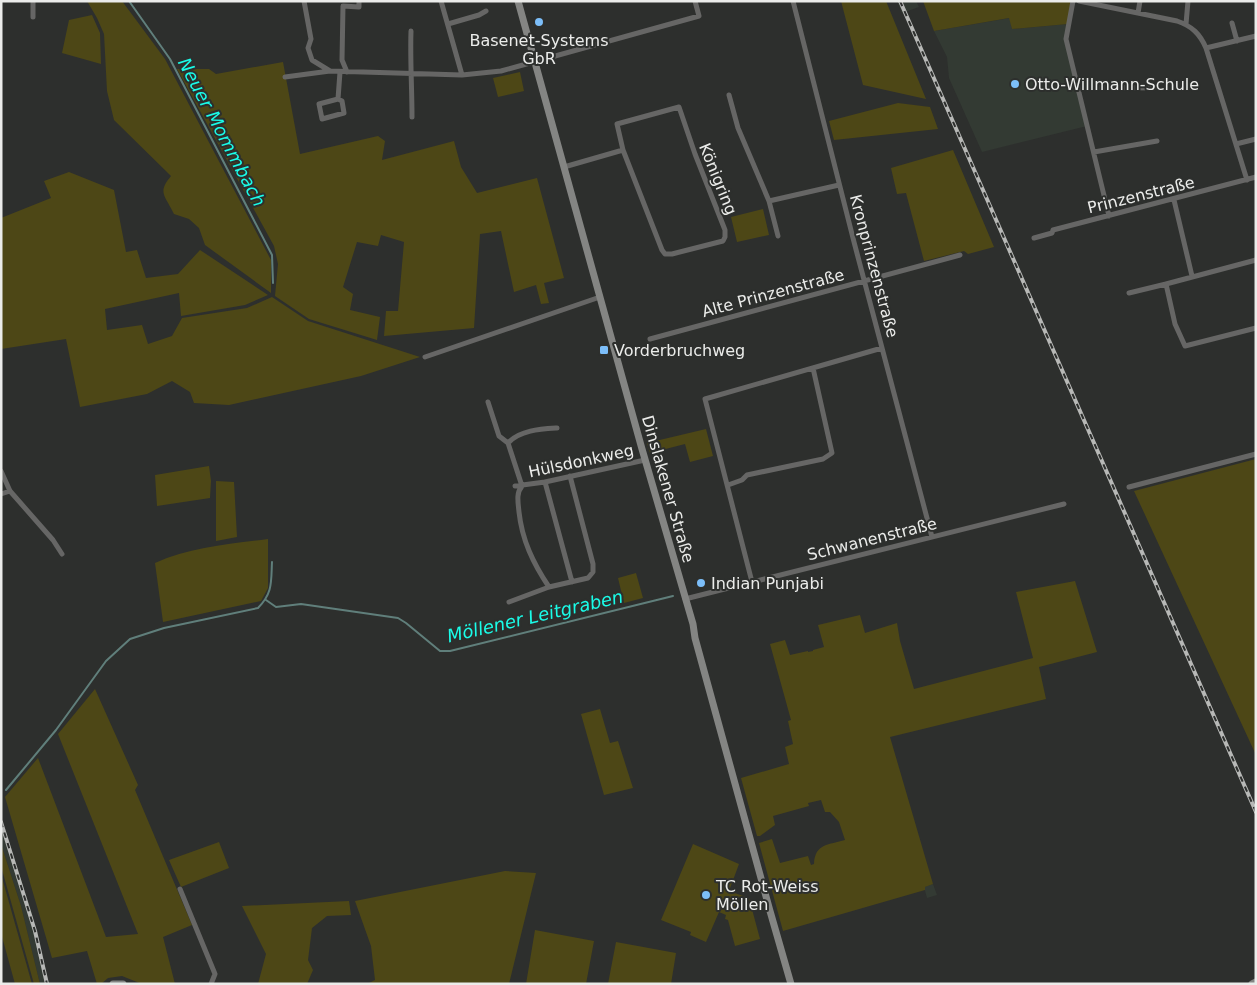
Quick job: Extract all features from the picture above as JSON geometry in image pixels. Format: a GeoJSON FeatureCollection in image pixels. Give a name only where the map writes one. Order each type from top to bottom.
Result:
{"type":"FeatureCollection","features":[{"type":"Feature","properties":{"kind":"main road","name":"Dinslakener Straße"},"geometry":{"type":"LineString","coordinates":[[518,1],[645,460],[686,599],[791,984]]}},
{"type":"Feature","properties":{"kind":"main road"},"geometry":{"type":"LineString","coordinates":[[1252,984],[1256,982]]}},
{"type":"Feature","properties":{"kind":"main road"},"geometry":{"type":"LineString","coordinates":[[113,984],[123,984]]}},
{"type":"Feature","properties":{"kind":"street"},"geometry":{"type":"LineString","coordinates":[[33,1],[33,17]]}},
{"type":"Feature","properties":{"kind":"street"},"geometry":{"type":"LineString","coordinates":[[304,1],[311,39],[308,48],[312,60],[330,72]]}},
{"type":"Feature","properties":{"kind":"street"},"geometry":{"type":"LineString","coordinates":[[347,72],[342,60],[343,6],[359,6],[359,1]]}},
{"type":"Feature","properties":{"kind":"street"},"geometry":{"type":"LineString","coordinates":[[441,1],[462,75]]}},
{"type":"Feature","properties":{"kind":"street"},"geometry":{"type":"LineString","coordinates":[[286,77],[330,72],[462,75],[502,71],[699,16],[695,1]]}},
{"type":"Feature","properties":{"kind":"street","name":"Kronprinzenstraße"},"geometry":{"type":"LineString","coordinates":[[793,1],[839,185],[932,537]]}},
{"type":"Feature","properties":{"kind":"street"},"geometry":{"type":"LineString","coordinates":[[1073,1],[1066,40],[1109,216]]}},
{"type":"Feature","properties":{"kind":"street"},"geometry":{"type":"LineString","coordinates":[[1079,1],[1186,24],[1196,31],[1206,48],[1247,180]]}},
{"type":"Feature","properties":{"kind":"street"},"geometry":{"type":"LineString","coordinates":[[1138,13],[1140,1]]}},
{"type":"Feature","properties":{"kind":"street"},"geometry":{"type":"LineString","coordinates":[[1186,24],[1188,1]]}},
{"type":"Feature","properties":{"kind":"street"},"geometry":{"type":"LineString","coordinates":[[448,24],[479,15],[486,11]]}},
{"type":"Feature","properties":{"kind":"street"},"geometry":{"type":"LineString","coordinates":[[1232,23],[1237,40]]}},
{"type":"Feature","properties":{"kind":"street"},"geometry":{"type":"LineString","coordinates":[[411,31],[412,117]]}},
{"type":"Feature","properties":{"kind":"street"},"geometry":{"type":"LineString","coordinates":[[1206,48],[1256,36]]}},
{"type":"Feature","properties":{"kind":"street"},"geometry":{"type":"LineString","coordinates":[[338,99],[340,72]]}},
{"type":"Feature","properties":{"kind":"street"},"geometry":{"type":"LineString","coordinates":[[1077,87],[1154,88]]}},
{"type":"Feature","properties":{"kind":"street"},"geometry":{"type":"LineString","coordinates":[[729,94],[738,128],[770,202],[778,236]]}},
{"type":"Feature","properties":{"kind":"street"},"geometry":{"type":"LineString","coordinates":[[338,99],[342,101],[344,114],[322,119],[319,104],[338,99]]}},
{"type":"Feature","properties":{"kind":"street","name":"Königring"},"geometry":{"type":"LineString","coordinates":[[679,107],[725,230],[723,241],[672,254],[665,254],[623,150],[617,124],[679,107]]}},
{"type":"Feature","properties":{"kind":"street"},"geometry":{"type":"LineString","coordinates":[[1236,144],[1256,139]]}},
{"type":"Feature","properties":{"kind":"street"},"geometry":{"type":"LineString","coordinates":[[1094,152],[1157,141]]}},
{"type":"Feature","properties":{"kind":"street"},"geometry":{"type":"LineString","coordinates":[[564,167],[623,150]]}},
{"type":"Feature","properties":{"kind":"street","name":"Prinzenstraße"},"geometry":{"type":"LineString","coordinates":[[1034,238],[1052,233],[1053,230],[1174,200],[1256,177]]}},
{"type":"Feature","properties":{"kind":"street"},"geometry":{"type":"LineString","coordinates":[[770,202],[839,185]]}},
{"type":"Feature","properties":{"kind":"street"},"geometry":{"type":"LineString","coordinates":[[1174,200],[1192,276]]}},
{"type":"Feature","properties":{"kind":"street","name":"Alte Prinzenstraße"},"geometry":{"type":"LineString","coordinates":[[650,339],[960,255]]}},
{"type":"Feature","properties":{"kind":"street"},"geometry":{"type":"LineString","coordinates":[[1129,293],[1256,260]]}},
{"type":"Feature","properties":{"kind":"street"},"geometry":{"type":"LineString","coordinates":[[1166,284],[1175,324],[1185,346],[1256,328]]}},
{"type":"Feature","properties":{"kind":"street"},"geometry":{"type":"LineString","coordinates":[[425,357],[600,297]]}},
{"type":"Feature","properties":{"kind":"street"},"geometry":{"type":"LineString","coordinates":[[752,582],[704,399],[882,348]]}},
{"type":"Feature","properties":{"kind":"street"},"geometry":{"type":"LineString","coordinates":[[728,485],[742,480],[747,475],[823,459],[832,453],[813,368]]}},
{"type":"Feature","properties":{"kind":"street","name":"Hülsdonkweg"},"geometry":{"type":"LineString","coordinates":[[488,402],[499,436],[508,443],[522,486]]}},
{"type":"Feature","properties":{"kind":"street"},"geometry":{"type":"LineString","coordinates":[[508,443],[514,436],[542,429],[558,428]]}},
{"type":"Feature","properties":{"kind":"street"},"geometry":{"type":"LineString","coordinates":[[1129,487],[1256,454]]}},
{"type":"Feature","properties":{"kind":"street","name":"Hülsdonkweg"},"geometry":{"type":"LineString","coordinates":[[515,486],[545,482],[645,460]]}},
{"type":"Feature","properties":{"kind":"street"},"geometry":{"type":"LineString","coordinates":[[1,471],[10,490],[53,540],[62,554]]}},
{"type":"Feature","properties":{"kind":"street"},"geometry":{"type":"LineString","coordinates":[[509,602],[549,587],[588,578],[593,572],[593,564],[570,476]]}},
{"type":"Feature","properties":{"kind":"street"},"geometry":{"type":"LineString","coordinates":[[545,482],[572,582]]}},
{"type":"Feature","properties":{"kind":"street"},"geometry":{"type":"LineString","coordinates":[[522,486],[518,491],[520,526],[530,556],[549,587]]}},
{"type":"Feature","properties":{"kind":"street"},"geometry":{"type":"LineString","coordinates":[[1,494],[10,490]]}},
{"type":"Feature","properties":{"kind":"street","name":"Schwanenstraße"},"geometry":{"type":"LineString","coordinates":[[686,599],[1064,504]]}},
{"type":"Feature","properties":{"kind":"street"},"geometry":{"type":"LineString","coordinates":[[180,889],[215,974],[212,984]]}},
{"type":"Feature","properties":{"kind":"shaded area"},"geometry":{"type":"Polygon","coordinates":[[[87,1],[122,1],[165,59],[271,260],[271,293],[205,245],[199,228],[189,219],[174,214],[165,198],[163,190],[171,176],[114,120],[107,91],[104,34],[87,1]]]}},
{"type":"Feature","properties":{"kind":"shaded area"},"geometry":{"type":"Polygon","coordinates":[[[841,1],[886,1],[926,99],[863,85],[841,1]]]}},
{"type":"Feature","properties":{"kind":"shaded area"},"geometry":{"type":"Polygon","coordinates":[[[897,1],[916,1],[919,7],[902,13],[897,1]]]}},
{"type":"Feature","properties":{"kind":"shaded area"},"geometry":{"type":"Polygon","coordinates":[[[923,1],[1073,1],[1068,24],[1012,29],[1009,18],[934,31],[923,1]]]}},
{"type":"Feature","properties":{"kind":"shaded area"},"geometry":{"type":"Polygon","coordinates":[[[92,15],[100,33],[101,64],[62,53],[69,20],[92,15]]]}},
{"type":"Feature","properties":{"kind":"shaded area","name":"Otto-Willmann-Schule"},"geometry":{"type":"Polygon","coordinates":[[[1010,18],[1012,29],[1068,24],[1066,40],[1087,126],[982,152],[949,78],[947,57],[934,31],[1010,18]]]}},
{"type":"Feature","properties":{"kind":"shaded area"},"geometry":{"type":"Polygon","coordinates":[[[283,62],[300,154],[378,136],[385,141],[382,160],[454,141],[461,167],[477,193],[537,178],[564,278],[544,283],[549,303],[541,304],[536,285],[514,292],[501,231],[480,234],[474,328],[384,336],[386,311],[398,311],[404,242],[381,235],[378,246],[357,242],[343,287],[353,294],[350,310],[380,317],[377,340],[309,319],[275,296],[278,264],[274,246],[177,69],[209,69],[216,74],[283,62]]]}},
{"type":"Feature","properties":{"kind":"shaded area"},"geometry":{"type":"Polygon","coordinates":[[[520,72],[524,91],[498,97],[493,78],[520,72]]]}},
{"type":"Feature","properties":{"kind":"shaded area"},"geometry":{"type":"Polygon","coordinates":[[[898,103],[930,107],[938,129],[834,140],[829,121],[898,103]]]}},
{"type":"Feature","properties":{"kind":"shaded area"},"geometry":{"type":"Polygon","coordinates":[[[953,150],[994,247],[968,254],[964,251],[924,261],[906,193],[897,194],[891,168],[953,150]]]}},
{"type":"Feature","properties":{"kind":"shaded area"},"geometry":{"type":"Polygon","coordinates":[[[69,172],[114,190],[126,252],[137,250],[146,278],[178,274],[200,250],[268,295],[245,305],[181,316],[179,293],[105,309],[107,330],[142,325],[148,344],[172,336],[182,318],[247,308],[272,297],[308,321],[420,357],[361,376],[229,405],[194,403],[190,392],[172,381],[147,394],[80,407],[66,339],[1,349],[1,218],[51,198],[44,181],[69,172]]]}},
{"type":"Feature","properties":{"kind":"shaded area"},"geometry":{"type":"Polygon","coordinates":[[[763,209],[769,235],[737,242],[731,217],[763,209]]]}},
{"type":"Feature","properties":{"kind":"shaded area"},"geometry":{"type":"Polygon","coordinates":[[[706,429],[713,456],[690,462],[685,444],[650,453],[647,443],[706,429]]]}},
{"type":"Feature","properties":{"kind":"shaded area"},"geometry":{"type":"Polygon","coordinates":[[[1256,459],[1256,755],[1134,491],[1256,459]]]}},
{"type":"Feature","properties":{"kind":"shaded area"},"geometry":{"type":"Polygon","coordinates":[[[209,466],[211,481],[210,498],[157,506],[155,475],[209,466]]]}},
{"type":"Feature","properties":{"kind":"shaded area"},"geometry":{"type":"Polygon","coordinates":[[[216,481],[234,482],[237,537],[216,541],[216,481]]]}},
{"type":"Feature","properties":{"kind":"shaded area"},"geometry":{"type":"Polygon","coordinates":[[[268,539],[268,588],[261,601],[163,622],[155,563],[196,550],[268,539]]]}},
{"type":"Feature","properties":{"kind":"shaded area"},"geometry":{"type":"Polygon","coordinates":[[[636,573],[643,598],[624,603],[618,578],[636,573]]]}},
{"type":"Feature","properties":{"kind":"shaded area"},"geometry":{"type":"Polygon","coordinates":[[[1075,581],[1097,652],[1039,667],[1046,699],[890,737],[933,884],[925,887],[925,890],[783,931],[759,843],[772,839],[780,863],[808,856],[811,865],[814,864],[815,857],[820,848],[845,840],[839,822],[830,812],[825,812],[821,800],[808,803],[809,806],[773,816],[775,825],[760,836],[757,836],[741,778],[789,764],[785,747],[793,744],[788,721],[791,720],[770,644],[785,640],[790,655],[824,647],[818,625],[860,615],[865,633],[897,623],[900,641],[914,689],[1033,658],[1016,592],[1075,581]]]}},
{"type":"Feature","properties":{"kind":"shaded area"},"geometry":{"type":"Polygon","coordinates":[[[95,689],[138,785],[135,790],[192,925],[163,937],[175,984],[142,984],[122,976],[108,978],[101,984],[97,984],[87,951],[52,958],[5,797],[38,758],[106,937],[138,934],[58,734],[95,689]]]}},
{"type":"Feature","properties":{"kind":"shaded area"},"geometry":{"type":"Polygon","coordinates":[[[600,709],[610,743],[618,741],[633,788],[604,795],[581,714],[600,709]]]}},
{"type":"Feature","properties":{"kind":"shaded area"},"geometry":{"type":"Polygon","coordinates":[[[1,818],[31,910],[49,984],[40,984],[21,906],[1,844],[1,818]]]}},
{"type":"Feature","properties":{"kind":"shaded area"},"geometry":{"type":"Polygon","coordinates":[[[219,842],[229,868],[181,887],[169,860],[219,842]]]}},
{"type":"Feature","properties":{"kind":"shaded area"},"geometry":{"type":"Polygon","coordinates":[[[1,844],[21,906],[40,984],[34,984],[1,866],[1,844]]]}},
{"type":"Feature","properties":{"kind":"shaded area","name":"TC Rot-Weiss Möllen"},"geometry":{"type":"Polygon","coordinates":[[[693,844],[739,864],[729,891],[749,898],[760,939],[735,946],[728,920],[725,919],[726,915],[719,912],[706,942],[690,935],[691,932],[661,920],[693,844]]]}},
{"type":"Feature","properties":{"kind":"shaded area"},"geometry":{"type":"Polygon","coordinates":[[[505,871],[536,873],[509,984],[367,984],[375,980],[371,946],[355,901],[505,871]]]}},
{"type":"Feature","properties":{"kind":"shaded area"},"geometry":{"type":"Polygon","coordinates":[[[1,874],[32,984],[15,984],[1,933],[1,874]]]}},
{"type":"Feature","properties":{"kind":"shaded area"},"geometry":{"type":"Polygon","coordinates":[[[933,884],[937,895],[927,898],[924,887],[933,884]]]}},
{"type":"Feature","properties":{"kind":"shaded area"},"geometry":{"type":"Polygon","coordinates":[[[349,901],[351,915],[327,916],[312,928],[308,960],[313,970],[307,984],[258,984],[266,954],[242,906],[349,901]]]}},
{"type":"Feature","properties":{"kind":"shaded area"},"geometry":{"type":"Polygon","coordinates":[[[535,930],[594,941],[586,984],[526,984],[535,930]]]}},
{"type":"Feature","properties":{"kind":"shaded area"},"geometry":{"type":"Polygon","coordinates":[[[616,942],[676,953],[671,984],[608,984],[616,942]]]}},
{"type":"Feature","properties":{"kind":"waterway","name":"Neuer Mommbach"},"geometry":{"type":"LineString","coordinates":[[129,1],[170,59],[272,255],[273,283]]}},
{"type":"Feature","properties":{"kind":"waterway","name":"Möllener Leitgraben"},"geometry":{"type":"LineString","coordinates":[[6,790],[56,730],[106,661],[130,639],[164,628],[258,608],[269,592],[272,562]]}},
{"type":"Feature","properties":{"kind":"waterway","name":"Möllener Leitgraben"},"geometry":{"type":"LineString","coordinates":[[266,600],[276,607],[301,604],[398,618],[440,651],[450,651],[673,596]]}},
{"type":"Feature","properties":{"kind":"railway"},"geometry":{"type":"LineString","coordinates":[[900,1],[1256,812]]}},
{"type":"Feature","properties":{"kind":"railway"},"geometry":{"type":"LineString","coordinates":[[1,822],[35,931],[47,984]]}},
{"type":"Feature","properties":{"kind":"place","name":"Basenet-Systems GbR"},"geometry":{"type":"Point","coordinates":[539,22]}},
{"type":"Feature","properties":{"kind":"place","name":"Otto-Willmann-Schule"},"geometry":{"type":"Point","coordinates":[1015,84]}},
{"type":"Feature","properties":{"kind":"place","name":"Vorderbruchweg"},"geometry":{"type":"Point","coordinates":[604,350]}},
{"type":"Feature","properties":{"kind":"place","name":"Indian Punjabi"},"geometry":{"type":"Point","coordinates":[701,583]}},
{"type":"Feature","properties":{"kind":"place","name":"TC Rot-Weiss Möllen"},"geometry":{"type":"Point","coordinates":[706,895]}}]}
